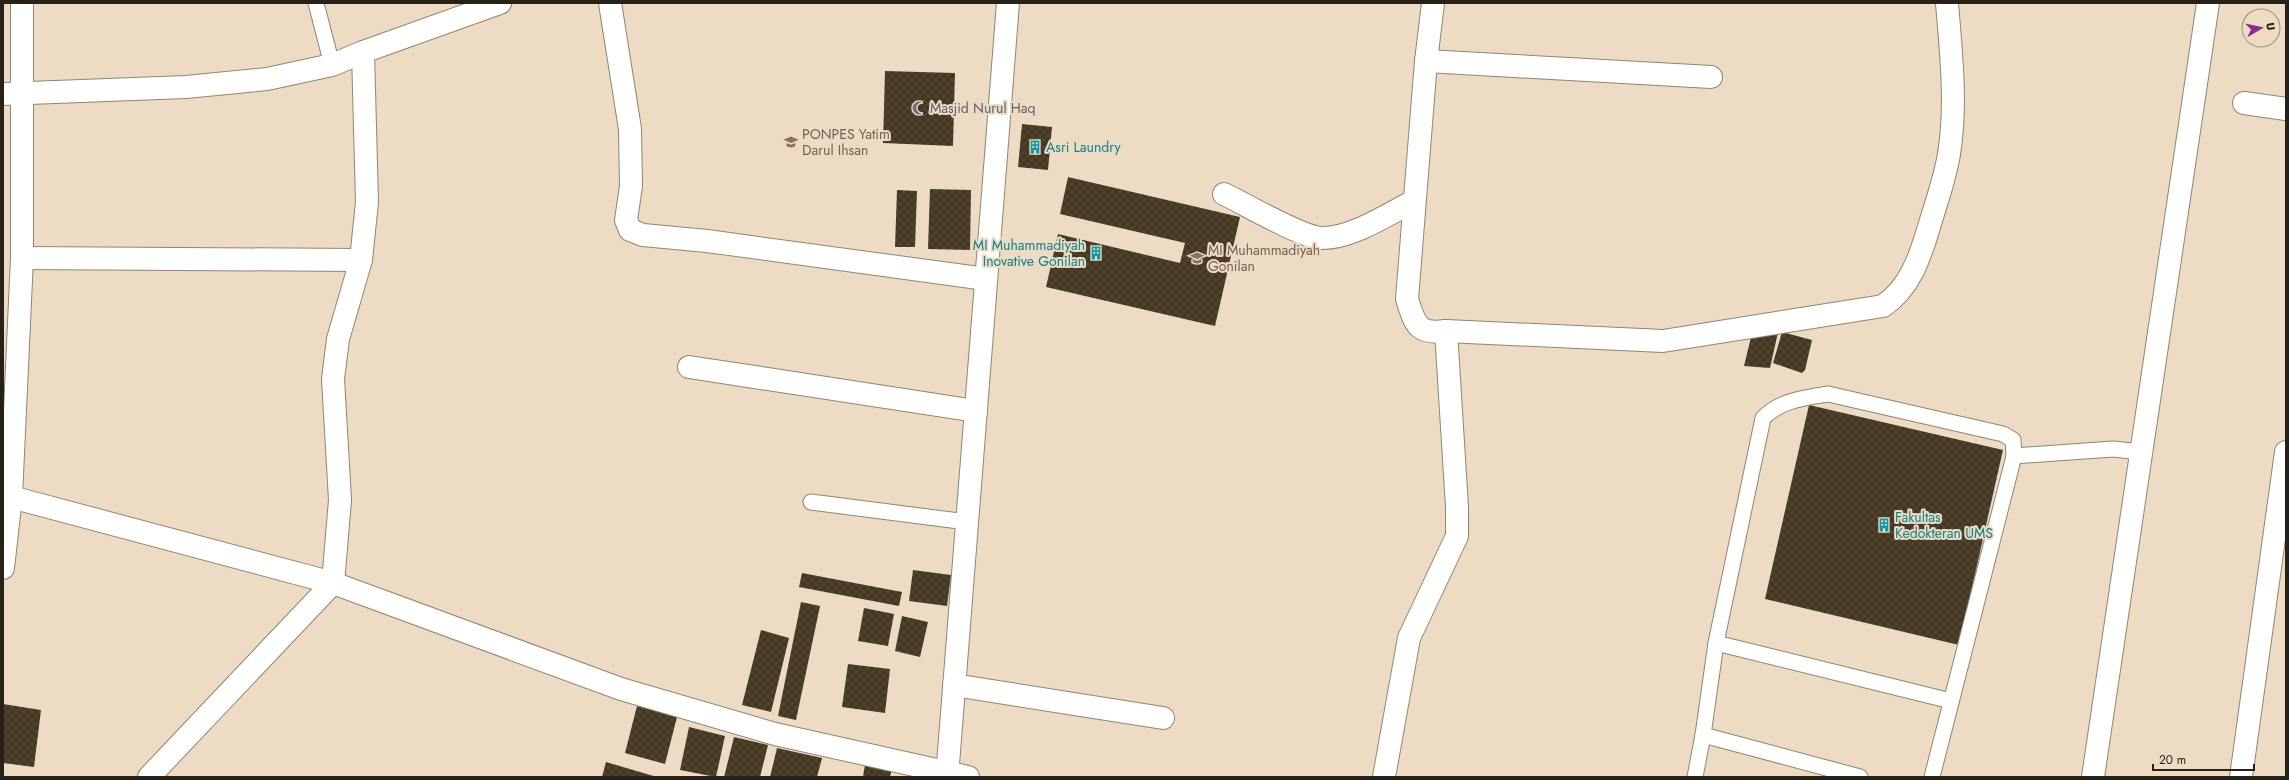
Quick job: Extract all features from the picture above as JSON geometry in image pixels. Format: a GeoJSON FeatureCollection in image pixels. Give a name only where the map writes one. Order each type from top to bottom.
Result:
{"type":"FeatureCollection","features":[{"type":"Feature","properties":{"kind":"street"},"geometry":{"type":"LineString","coordinates":[[3,568],[11,497],[22,258],[12,93],[22,3]]}},
{"type":"Feature","properties":{"kind":"street"},"geometry":{"type":"LineString","coordinates":[[12,93],[186,87],[267,79],[332,65],[363,52],[500,3]]}},
{"type":"Feature","properties":{"kind":"street"},"geometry":{"type":"LineString","coordinates":[[610,3],[630,129],[631,186],[626,220],[630,230],[643,235],[707,241],[986,279]]}},
{"type":"Feature","properties":{"kind":"street"},"geometry":{"type":"LineString","coordinates":[[11,497],[334,583],[621,689],[775,734],[954,775],[954,685],[1008,3]]}},
{"type":"Feature","properties":{"kind":"street"},"geometry":{"type":"LineString","coordinates":[[1433,3],[1426,61],[1407,299],[1414,320],[1422,330],[1432,333],[1446,331],[1663,341],[1883,306],[1895,298],[1920,256],[1949,154],[1953,104],[1947,3]]}},
{"type":"Feature","properties":{"kind":"street"},"geometry":{"type":"LineString","coordinates":[[2093,777],[2208,3]]}},
{"type":"Feature","properties":{"kind":"street"},"geometry":{"type":"LineString","coordinates":[[149,777],[334,583],[340,500],[333,379],[338,339],[361,260],[367,202],[363,52]]}},
{"type":"Feature","properties":{"kind":"street"},"geometry":{"type":"LineString","coordinates":[[1426,61],[1711,78]]}},
{"type":"Feature","properties":{"kind":"street"},"geometry":{"type":"LineString","coordinates":[[2244,103],[2286,109]]}},
{"type":"Feature","properties":{"kind":"street"},"geometry":{"type":"LineString","coordinates":[[1224,194],[1294,229],[1320,238],[1342,235],[1414,201]]}},
{"type":"Feature","properties":{"kind":"street"},"geometry":{"type":"LineString","coordinates":[[22,258],[361,260]]}},
{"type":"Feature","properties":{"kind":"street"},"geometry":{"type":"LineString","coordinates":[[1384,777],[1409,638],[1457,536],[1457,507],[1446,331]]}},
{"type":"Feature","properties":{"kind":"street"},"geometry":{"type":"LineString","coordinates":[[688,367],[976,411]]}},
{"type":"Feature","properties":{"kind":"street"},"geometry":{"type":"LineString","coordinates":[[2241,777],[2286,452]]}},
{"type":"Feature","properties":{"kind":"street"},"geometry":{"type":"LineString","coordinates":[[954,685],[1163,718]]}},
{"type":"Feature","properties":{"kind":"lane"},"geometry":{"type":"LineString","coordinates":[[316,3],[332,65]]}},
{"type":"Feature","properties":{"kind":"lane"},"geometry":{"type":"LineString","coordinates":[[1695,777],[1703,735],[1716,643],[1764,418],[1774,408],[1801,398],[1828,394],[2003,434],[2013,440],[2014,456],[1932,777]]}},
{"type":"Feature","properties":{"kind":"lane"},"geometry":{"type":"LineString","coordinates":[[2014,456],[2113,449],[2141,452]]}},
{"type":"Feature","properties":{"kind":"lane"},"geometry":{"type":"LineString","coordinates":[[811,502],[967,522]]}},
{"type":"Feature","properties":{"kind":"lane"},"geometry":{"type":"LineString","coordinates":[[1716,643],[1951,701]]}},
{"type":"Feature","properties":{"kind":"lane"},"geometry":{"type":"LineString","coordinates":[[1703,735],[1860,777]]}},
{"type":"Feature","properties":{"kind":"building","name":"Masjid Nurul Haq"},"geometry":{"type":"Polygon","coordinates":[[[885,71],[955,73],[953,146],[883,143],[885,71]]]}},
{"type":"Feature","properties":{"kind":"building","name":"Asri Laundry"},"geometry":{"type":"Polygon","coordinates":[[[1022,124],[1052,127],[1048,170],[1018,167],[1022,124]]]}},
{"type":"Feature","properties":{"kind":"building","name":"MI Muhammadiyah Inovative Gonilan"},"geometry":{"type":"Polygon","coordinates":[[[1068,177],[1240,217],[1215,326],[1046,287],[1058,234],[1180,263],[1185,243],[1060,214],[1068,177]]]}},
{"type":"Feature","properties":{"kind":"building"},"geometry":{"type":"Polygon","coordinates":[[[930,189],[971,190],[970,250],[928,249],[930,189]]]}},
{"type":"Feature","properties":{"kind":"building"},"geometry":{"type":"Polygon","coordinates":[[[897,190],[917,191],[915,247],[895,247],[897,190]]]}},
{"type":"Feature","properties":{"kind":"building"},"geometry":{"type":"Polygon","coordinates":[[[1779,328],[1770,368],[1744,366],[1753,329],[1779,328]]]}},
{"type":"Feature","properties":{"kind":"building"},"geometry":{"type":"Polygon","coordinates":[[[1782,332],[1812,340],[1805,370],[1802,373],[1773,363],[1782,332]]]}},
{"type":"Feature","properties":{"kind":"building","name":"Fakultas Kedokteran UMS"},"geometry":{"type":"Polygon","coordinates":[[[1809,405],[2003,450],[1959,645],[1765,599],[1809,405]]]}},
{"type":"Feature","properties":{"kind":"building"},"geometry":{"type":"Polygon","coordinates":[[[913,570],[951,575],[947,606],[909,601],[913,570]]]}},
{"type":"Feature","properties":{"kind":"building"},"geometry":{"type":"Polygon","coordinates":[[[802,573],[902,592],[899,606],[799,587],[802,573]]]}},
{"type":"Feature","properties":{"kind":"building"},"geometry":{"type":"Polygon","coordinates":[[[801,602],[820,606],[796,720],[778,716],[801,602]]]}},
{"type":"Feature","properties":{"kind":"building"},"geometry":{"type":"Polygon","coordinates":[[[864,608],[894,614],[888,646],[858,641],[864,608]]]}},
{"type":"Feature","properties":{"kind":"building"},"geometry":{"type":"Polygon","coordinates":[[[902,616],[928,622],[920,657],[895,651],[902,616]]]}},
{"type":"Feature","properties":{"kind":"building"},"geometry":{"type":"Polygon","coordinates":[[[761,630],[789,638],[771,712],[742,705],[761,630]]]}},
{"type":"Feature","properties":{"kind":"building"},"geometry":{"type":"Polygon","coordinates":[[[848,664],[890,669],[885,713],[842,707],[848,664]]]}},
{"type":"Feature","properties":{"kind":"building"},"geometry":{"type":"Polygon","coordinates":[[[3,704],[41,710],[34,767],[3,763],[3,704]]]}},
{"type":"Feature","properties":{"kind":"building"},"geometry":{"type":"Polygon","coordinates":[[[637,706],[677,717],[665,764],[625,753],[637,706]]]}},
{"type":"Feature","properties":{"kind":"building"},"geometry":{"type":"Polygon","coordinates":[[[689,727],[725,736],[716,777],[680,770],[689,727]]]}},
{"type":"Feature","properties":{"kind":"building"},"geometry":{"type":"Polygon","coordinates":[[[734,737],[768,745],[760,777],[724,777],[734,737]]]}},
{"type":"Feature","properties":{"kind":"building"},"geometry":{"type":"Polygon","coordinates":[[[777,748],[822,758],[817,777],[770,777],[777,748]]]}},
{"type":"Feature","properties":{"kind":"building"},"geometry":{"type":"Polygon","coordinates":[[[606,762],[657,777],[602,777],[606,762]]]}},
{"type":"Feature","properties":{"kind":"building"},"geometry":{"type":"Polygon","coordinates":[[[865,764],[892,768],[890,777],[863,777],[865,764]]]}},
{"type":"Feature","properties":{"kind":"place","name":"Masjid Nurul Haq"},"geometry":{"type":"Point","coordinates":[919,108]}},
{"type":"Feature","properties":{"kind":"place","name":"PONPES Yatim Darul Ihsan"},"geometry":{"type":"Point","coordinates":[791,142]}},
{"type":"Feature","properties":{"kind":"place","name":"Asri Laundry"},"geometry":{"type":"Point","coordinates":[1035,147]}},
{"type":"Feature","properties":{"kind":"place","name":"MI Muhammadiyah Inovative Gonilan"},"geometry":{"type":"Point","coordinates":[1096,253]}},
{"type":"Feature","properties":{"kind":"place","name":"MI Muhammadiyah Gonilan"},"geometry":{"type":"Point","coordinates":[1197,258]}},
{"type":"Feature","properties":{"kind":"place","name":"Fakultas Kedokteran UMS"},"geometry":{"type":"Point","coordinates":[1884,525]}}]}
